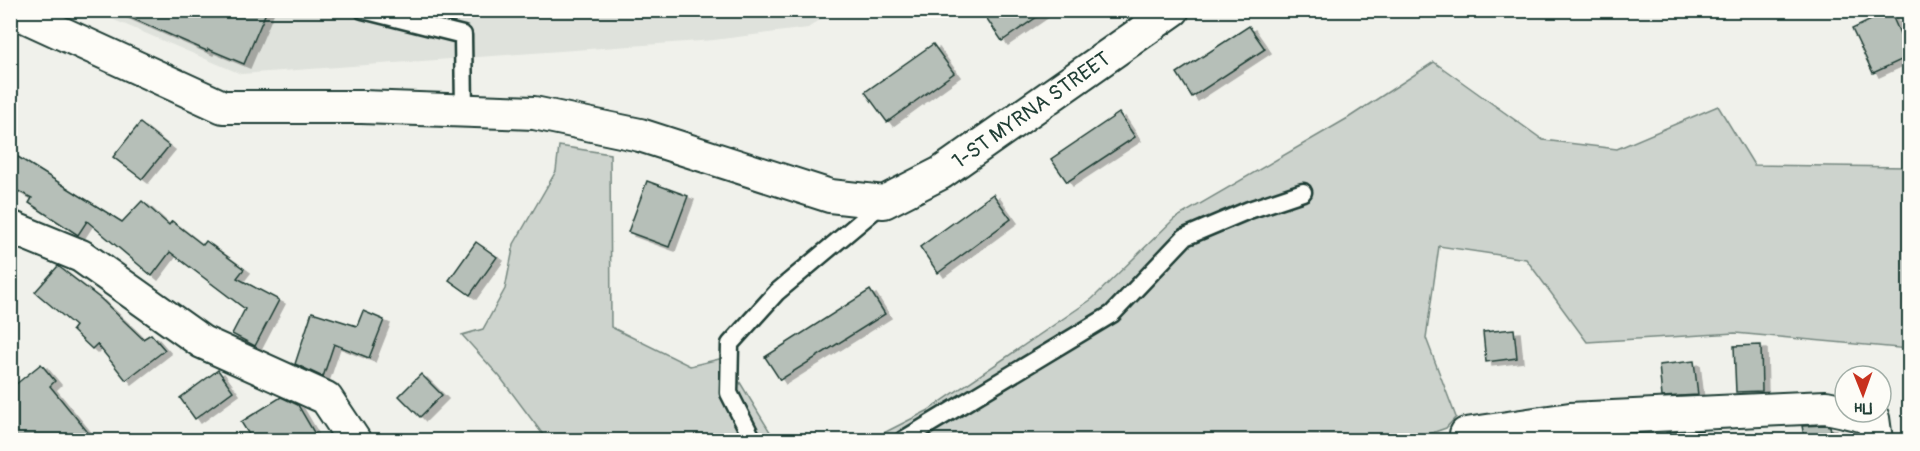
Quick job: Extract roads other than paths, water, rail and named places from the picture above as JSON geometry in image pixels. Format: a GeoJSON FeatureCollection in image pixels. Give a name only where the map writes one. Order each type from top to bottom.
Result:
{"type":"FeatureCollection","features":[{"type":"Feature","properties":{"kind":"street"},"geometry":{"type":"LineString","coordinates":[[11,10],[223,107],[534,113],[640,135],[830,196],[884,202]]}},
{"type":"Feature","properties":{"kind":"street","name":"1-ST MYRNA STREET"},"geometry":{"type":"LineString","coordinates":[[884,202],[940,173],[1173,10]]}},
{"type":"Feature","properties":{"kind":"street"},"geometry":{"type":"LineString","coordinates":[[10,227],[81,255],[202,342],[326,398],[354,441]]}},
{"type":"Feature","properties":{"kind":"street"},"geometry":{"type":"LineString","coordinates":[[1466,434],[1570,419],[1826,407],[1833,409]]}},
{"type":"Feature","properties":{"kind":"street"},"geometry":{"type":"LineString","coordinates":[[1874,424],[1876,441]]}},
{"type":"Feature","properties":{"kind":"lane"},"geometry":{"type":"LineString","coordinates":[[363,10],[463,35],[464,111]]}},
{"type":"Feature","properties":{"kind":"lane"},"geometry":{"type":"LineString","coordinates":[[903,441],[1112,314],[1185,237],[1249,210],[1303,192]]}},
{"type":"Feature","properties":{"kind":"lane"},"geometry":{"type":"LineString","coordinates":[[753,441],[729,393],[730,344],[777,292],[884,202]]}}]}
